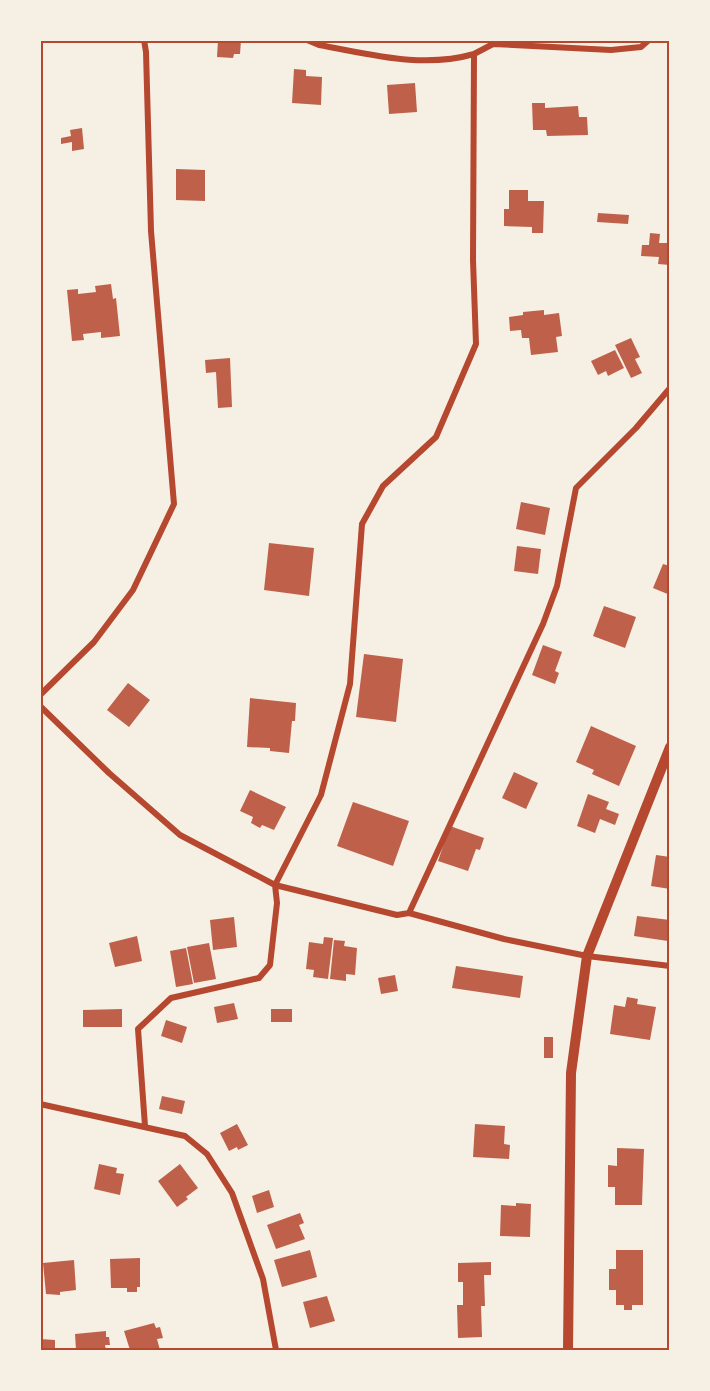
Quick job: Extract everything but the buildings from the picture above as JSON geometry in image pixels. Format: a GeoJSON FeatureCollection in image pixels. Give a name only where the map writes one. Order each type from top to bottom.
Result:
{"type":"FeatureCollection","features":[{"type":"Feature","properties":{"kind":"street"},"geometry":{"type":"LineString","coordinates":[[40,695],[94,642],[133,590],[174,504],[152,231],[144,40]]}},
{"type":"Feature","properties":{"kind":"street"},"geometry":{"type":"LineString","coordinates":[[307,40],[319,45],[406,61],[457,59],[474,54],[493,44],[611,50],[641,47],[649,40]]}},
{"type":"Feature","properties":{"kind":"street"},"geometry":{"type":"LineString","coordinates":[[145,1126],[138,1029],[171,998],[259,978],[270,965],[277,903],[275,885],[321,795],[350,684],[362,524],[383,486],[436,437],[476,344],[473,260],[474,54]]}},
{"type":"Feature","properties":{"kind":"street"},"geometry":{"type":"LineString","coordinates":[[409,913],[543,624],[557,586],[576,488],[636,428],[669,388]]}},
{"type":"Feature","properties":{"kind":"street"},"geometry":{"type":"LineString","coordinates":[[40,706],[109,773],[180,835],[275,885],[397,915],[409,913],[504,939],[587,956],[669,966]]}},
{"type":"Feature","properties":{"kind":"street"},"geometry":{"type":"LineString","coordinates":[[568,1350],[571,1073],[587,956],[669,747]]}},
{"type":"Feature","properties":{"kind":"street"},"geometry":{"type":"LineString","coordinates":[[40,1104],[185,1136],[207,1155],[232,1192],[263,1279],[276,1350]]}}]}
